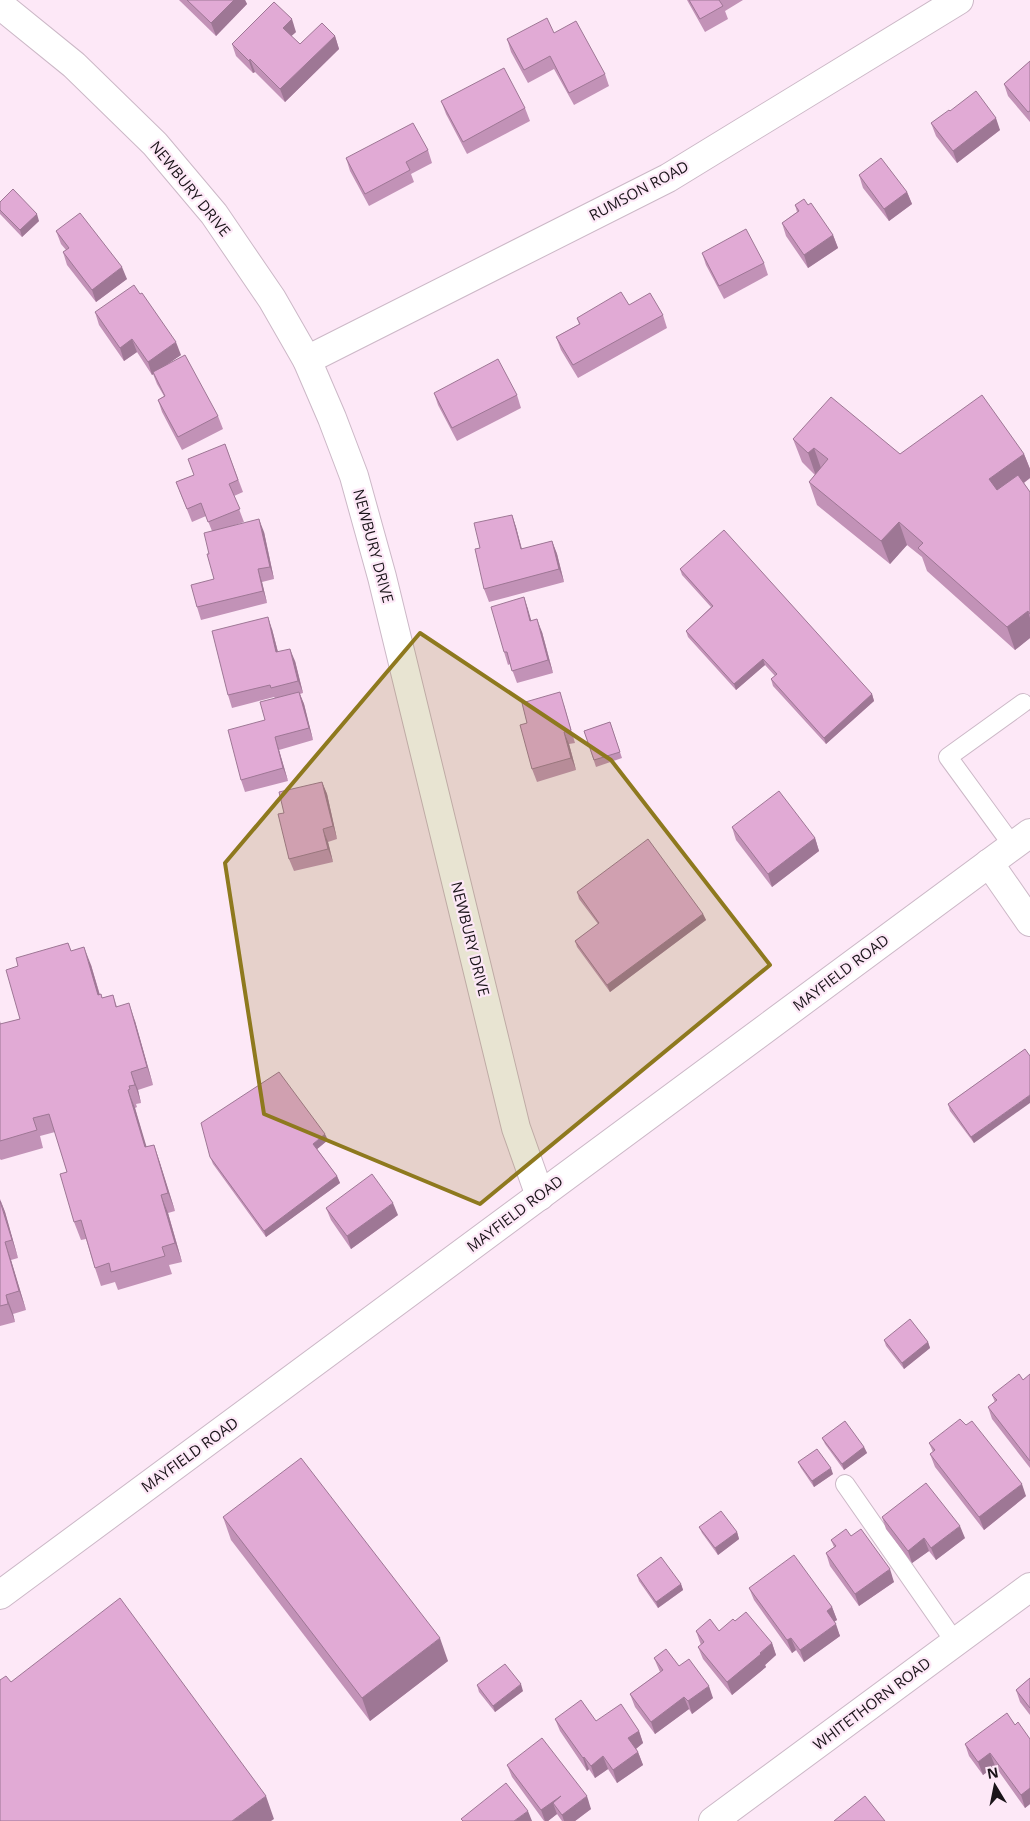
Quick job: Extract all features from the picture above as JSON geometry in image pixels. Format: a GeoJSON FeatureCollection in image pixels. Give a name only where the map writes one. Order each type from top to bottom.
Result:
{"type":"FeatureCollection","features":[{"type":"Feature","properties":{"kind":"street","name":"RUMSON ROAD"},"geometry":{"type":"LineString","coordinates":[[307,360],[668,178],[959,0]]}},
{"type":"Feature","properties":{"kind":"street","name":"NEWBURY DRIVE"},"geometry":{"type":"LineString","coordinates":[[0,5],[74,65],[155,144],[214,214],[272,299],[307,360],[354,476],[377,559],[516,1128],[540,1196]]}},
{"type":"Feature","properties":{"kind":"street","name":"MAYFIELD ROAD"},"geometry":{"type":"LineString","coordinates":[[0,1595],[1021,839]]}},
{"type":"Feature","properties":{"kind":"street"},"geometry":{"type":"LineString","coordinates":[[989,863],[1030,922]]}},
{"type":"Feature","properties":{"kind":"street","name":"WHITETHORN ROAD"},"geometry":{"type":"LineString","coordinates":[[713,1821],[1030,1586]]}},
{"type":"Feature","properties":{"kind":"lane"},"geometry":{"type":"LineString","coordinates":[[1021,839],[948,757],[1023,703]]}},
{"type":"Feature","properties":{"kind":"lane"},"geometry":{"type":"LineString","coordinates":[[845,1484],[955,1642]]}},
{"type":"Feature","properties":{"kind":"highlighted area"},"geometry":{"type":"Polygon","coordinates":[[[420,633],[611,760],[770,965],[480,1204],[264,1114],[225,863],[420,633]]]}},
{"type":"Feature","properties":{"kind":"building"},"geometry":{"type":"Polygon","coordinates":[[[187,0],[234,0],[211,23],[187,0]]]}},
{"type":"Feature","properties":{"kind":"building"},"geometry":{"type":"Polygon","coordinates":[[[689,0],[719,0],[723,6],[700,19],[689,0]]]}},
{"type":"Feature","properties":{"kind":"building"},"geometry":{"type":"Polygon","coordinates":[[[274,2],[292,19],[283,28],[300,44],[322,23],[335,36],[280,89],[232,44],[274,2]]]}},
{"type":"Feature","properties":{"kind":"building"},"geometry":{"type":"Polygon","coordinates":[[[547,18],[554,33],[576,21],[605,74],[569,93],[550,56],[524,70],[507,39],[547,18]]]}},
{"type":"Feature","properties":{"kind":"building"},"geometry":{"type":"Polygon","coordinates":[[[1030,61],[1030,111],[1028,112],[1004,84],[1030,61]]]}},
{"type":"Feature","properties":{"kind":"building"},"geometry":{"type":"Polygon","coordinates":[[[504,68],[525,108],[463,142],[441,101],[504,68]]]}},
{"type":"Feature","properties":{"kind":"building"},"geometry":{"type":"Polygon","coordinates":[[[976,91],[996,118],[953,151],[931,123],[976,91]]]}},
{"type":"Feature","properties":{"kind":"building"},"geometry":{"type":"Polygon","coordinates":[[[413,123],[428,150],[406,162],[410,170],[365,194],[346,158],[413,123]]]}},
{"type":"Feature","properties":{"kind":"building"},"geometry":{"type":"Polygon","coordinates":[[[881,158],[907,192],[884,209],[859,175],[881,158]]]}},
{"type":"Feature","properties":{"kind":"building"},"geometry":{"type":"Polygon","coordinates":[[[13,189],[37,214],[20,230],[0,210],[0,202],[13,189]]]}},
{"type":"Feature","properties":{"kind":"building"},"geometry":{"type":"Polygon","coordinates":[[[804,199],[808,205],[811,203],[833,235],[804,255],[782,223],[799,211],[795,205],[804,199]]]}},
{"type":"Feature","properties":{"kind":"building"},"geometry":{"type":"Polygon","coordinates":[[[80,213],[122,267],[92,290],[63,252],[69,248],[56,231],[80,213]]]}},
{"type":"Feature","properties":{"kind":"building"},"geometry":{"type":"Polygon","coordinates":[[[746,229],[764,263],[719,286],[702,253],[746,229]]]}},
{"type":"Feature","properties":{"kind":"building"},"geometry":{"type":"Polygon","coordinates":[[[134,285],[140,294],[142,293],[176,342],[148,362],[132,339],[120,348],[95,312],[134,285]]]}},
{"type":"Feature","properties":{"kind":"building"},"geometry":{"type":"Polygon","coordinates":[[[621,292],[629,305],[650,293],[663,315],[573,365],[556,337],[580,324],[577,318],[621,292]]]}},
{"type":"Feature","properties":{"kind":"building"},"geometry":{"type":"Polygon","coordinates":[[[185,355],[218,416],[178,437],[158,400],[165,396],[153,372],[185,355]]]}},
{"type":"Feature","properties":{"kind":"building"},"geometry":{"type":"Polygon","coordinates":[[[498,359],[517,395],[452,428],[434,393],[498,359]]]}},
{"type":"Feature","properties":{"kind":"building"},"geometry":{"type":"Polygon","coordinates":[[[982,395],[1024,454],[989,479],[997,490],[1018,475],[1030,492],[1030,614],[1028,611],[1007,627],[918,548],[923,543],[899,522],[881,541],[809,482],[828,459],[814,448],[808,453],[793,439],[831,397],[900,454],[982,395]]]}},
{"type":"Feature","properties":{"kind":"building"},"geometry":{"type":"Polygon","coordinates":[[[225,444],[238,480],[229,484],[240,509],[208,522],[201,503],[187,509],[176,482],[194,475],[188,459],[225,444]]]}},
{"type":"Feature","properties":{"kind":"building"},"geometry":{"type":"Polygon","coordinates":[[[512,515],[521,549],[552,541],[559,569],[484,589],[475,549],[480,548],[474,523],[512,515]]]}},
{"type":"Feature","properties":{"kind":"building"},"geometry":{"type":"Polygon","coordinates":[[[259,519],[270,567],[258,569],[263,591],[197,607],[191,585],[214,579],[207,554],[209,554],[204,533],[259,519]]]}},
{"type":"Feature","properties":{"kind":"building"},"geometry":{"type":"Polygon","coordinates":[[[724,530],[872,694],[824,738],[771,679],[777,674],[763,659],[734,684],[686,631],[713,606],[680,569],[724,530]]]}},
{"type":"Feature","properties":{"kind":"building"},"geometry":{"type":"Polygon","coordinates":[[[524,597],[530,621],[537,619],[548,660],[512,671],[507,652],[504,652],[491,607],[524,597]]]}},
{"type":"Feature","properties":{"kind":"building"},"geometry":{"type":"Polygon","coordinates":[[[268,617],[276,652],[290,649],[298,681],[271,688],[270,685],[228,695],[212,631],[268,617]]]}},
{"type":"Feature","properties":{"kind":"building"},"geometry":{"type":"Polygon","coordinates":[[[299,692],[309,728],[275,737],[283,768],[241,780],[228,730],[265,720],[260,702],[299,692]]]}},
{"type":"Feature","properties":{"kind":"building"},"geometry":{"type":"Polygon","coordinates":[[[560,692],[571,730],[564,732],[571,758],[532,769],[520,725],[527,723],[522,703],[560,692]]]}},
{"type":"Feature","properties":{"kind":"building"},"geometry":{"type":"Polygon","coordinates":[[[610,722],[620,752],[594,760],[584,731],[610,722]]]}},
{"type":"Feature","properties":{"kind":"building"},"geometry":{"type":"Polygon","coordinates":[[[322,782],[333,826],[323,829],[328,849],[289,859],[278,814],[284,813],[279,792],[322,782]]]}},
{"type":"Feature","properties":{"kind":"building"},"geometry":{"type":"Polygon","coordinates":[[[779,791],[815,838],[768,874],[732,827],[779,791]]]}},
{"type":"Feature","properties":{"kind":"building"},"geometry":{"type":"Polygon","coordinates":[[[648,839],[703,914],[607,985],[575,941],[599,923],[577,892],[648,839]]]}},
{"type":"Feature","properties":{"kind":"building"},"geometry":{"type":"Polygon","coordinates":[[[68,943],[71,951],[84,947],[98,995],[101,994],[102,998],[113,995],[116,1007],[129,1003],[147,1067],[131,1072],[135,1085],[129,1086],[130,1089],[128,1090],[145,1147],[154,1145],[168,1193],[161,1195],[175,1243],[162,1247],[165,1256],[111,1272],[109,1263],[95,1268],[81,1220],[74,1222],[60,1174],[67,1172],[49,1114],[33,1118],[37,1130],[0,1141],[0,1024],[20,1019],[6,970],[18,966],[16,958],[68,943]]]}},
{"type":"Feature","properties":{"kind":"building"},"geometry":{"type":"Polygon","coordinates":[[[1025,1049],[1030,1056],[1030,1095],[971,1137],[948,1104],[1025,1049]]]}},
{"type":"Feature","properties":{"kind":"building"},"geometry":{"type":"Polygon","coordinates":[[[279,1072],[325,1134],[313,1144],[337,1176],[264,1231],[210,1157],[201,1123],[279,1072]]]}},
{"type":"Feature","properties":{"kind":"building"},"geometry":{"type":"Polygon","coordinates":[[[372,1174],[393,1203],[347,1236],[326,1208],[372,1174]]]}},
{"type":"Feature","properties":{"kind":"building"},"geometry":{"type":"Polygon","coordinates":[[[0,1201],[12,1240],[5,1242],[19,1291],[6,1295],[8,1304],[0,1306],[0,1201]]]}},
{"type":"Feature","properties":{"kind":"building"},"geometry":{"type":"Polygon","coordinates":[[[910,1319],[928,1342],[902,1363],[884,1340],[910,1319]]]}},
{"type":"Feature","properties":{"kind":"building"},"geometry":{"type":"Polygon","coordinates":[[[1019,1374],[1023,1380],[1030,1374],[1030,1461],[988,1407],[997,1400],[992,1395],[1019,1374]]]}},
{"type":"Feature","properties":{"kind":"building"},"geometry":{"type":"Polygon","coordinates":[[[960,1419],[966,1425],[972,1421],[1022,1484],[979,1517],[930,1454],[935,1450],[929,1443],[960,1419]]]}},
{"type":"Feature","properties":{"kind":"building"},"geometry":{"type":"Polygon","coordinates":[[[845,1421],[864,1447],[842,1464],[822,1438],[845,1421]]]}},
{"type":"Feature","properties":{"kind":"building"},"geometry":{"type":"Polygon","coordinates":[[[817,1449],[831,1468],[812,1481],[798,1462],[817,1449]]]}},
{"type":"Feature","properties":{"kind":"building"},"geometry":{"type":"Polygon","coordinates":[[[301,1458],[440,1638],[362,1698],[223,1517],[301,1458]]]}},
{"type":"Feature","properties":{"kind":"building"},"geometry":{"type":"Polygon","coordinates":[[[926,1483],[960,1526],[931,1548],[924,1538],[908,1551],[882,1517],[926,1483]]]}},
{"type":"Feature","properties":{"kind":"building"},"geometry":{"type":"Polygon","coordinates":[[[721,1511],[737,1532],[715,1548],[699,1527],[721,1511]]]}},
{"type":"Feature","properties":{"kind":"building"},"geometry":{"type":"Polygon","coordinates":[[[846,1529],[851,1536],[861,1529],[890,1569],[855,1594],[826,1553],[836,1546],[831,1540],[846,1529]]]}},
{"type":"Feature","properties":{"kind":"building"},"geometry":{"type":"Polygon","coordinates":[[[794,1555],[832,1607],[827,1611],[836,1624],[800,1650],[791,1638],[787,1640],[749,1588],[794,1555]]]}},
{"type":"Feature","properties":{"kind":"building"},"geometry":{"type":"Polygon","coordinates":[[[661,1557],[681,1584],[656,1602],[637,1575],[661,1557]]]}},
{"type":"Feature","properties":{"kind":"building"},"geometry":{"type":"Polygon","coordinates":[[[120,1598],[266,1796],[232,1821],[0,1821],[0,1680],[6,1676],[11,1682],[120,1598]]]}},
{"type":"Feature","properties":{"kind":"building"},"geometry":{"type":"Polygon","coordinates":[[[746,1612],[772,1643],[727,1682],[698,1647],[704,1642],[696,1631],[710,1619],[719,1631],[733,1619],[735,1621],[746,1612]]]}},
{"type":"Feature","properties":{"kind":"building"},"geometry":{"type":"Polygon","coordinates":[[[666,1649],[679,1666],[689,1659],[709,1686],[688,1701],[684,1697],[651,1722],[630,1694],[663,1670],[654,1658],[666,1649]]]}},
{"type":"Feature","properties":{"kind":"building"},"geometry":{"type":"Polygon","coordinates":[[[505,1664],[521,1684],[493,1706],[477,1685],[505,1664]]]}},
{"type":"Feature","properties":{"kind":"building"},"geometry":{"type":"Polygon","coordinates":[[[1030,1678],[1030,1708],[1016,1690],[1030,1678]]]}},
{"type":"Feature","properties":{"kind":"building"},"geometry":{"type":"Polygon","coordinates":[[[581,1700],[596,1721],[621,1704],[639,1731],[628,1738],[638,1752],[613,1770],[603,1756],[591,1766],[555,1719],[581,1700]]]}},
{"type":"Feature","properties":{"kind":"building"},"geometry":{"type":"Polygon","coordinates":[[[1007,1713],[1015,1725],[1018,1722],[1030,1739],[1030,1788],[1021,1795],[990,1753],[978,1762],[965,1744],[1007,1713]]]}},
{"type":"Feature","properties":{"kind":"building"},"geometry":{"type":"Polygon","coordinates":[[[542,1738],[587,1796],[562,1815],[553,1803],[561,1796],[541,1810],[507,1765],[542,1738]]]}},
{"type":"Feature","properties":{"kind":"building"},"geometry":{"type":"Polygon","coordinates":[[[506,1783],[528,1811],[514,1821],[463,1821],[461,1819],[506,1783]]]}},
{"type":"Feature","properties":{"kind":"building"},"geometry":{"type":"Polygon","coordinates":[[[865,1796],[885,1821],[834,1821],[865,1796]]]}}]}
